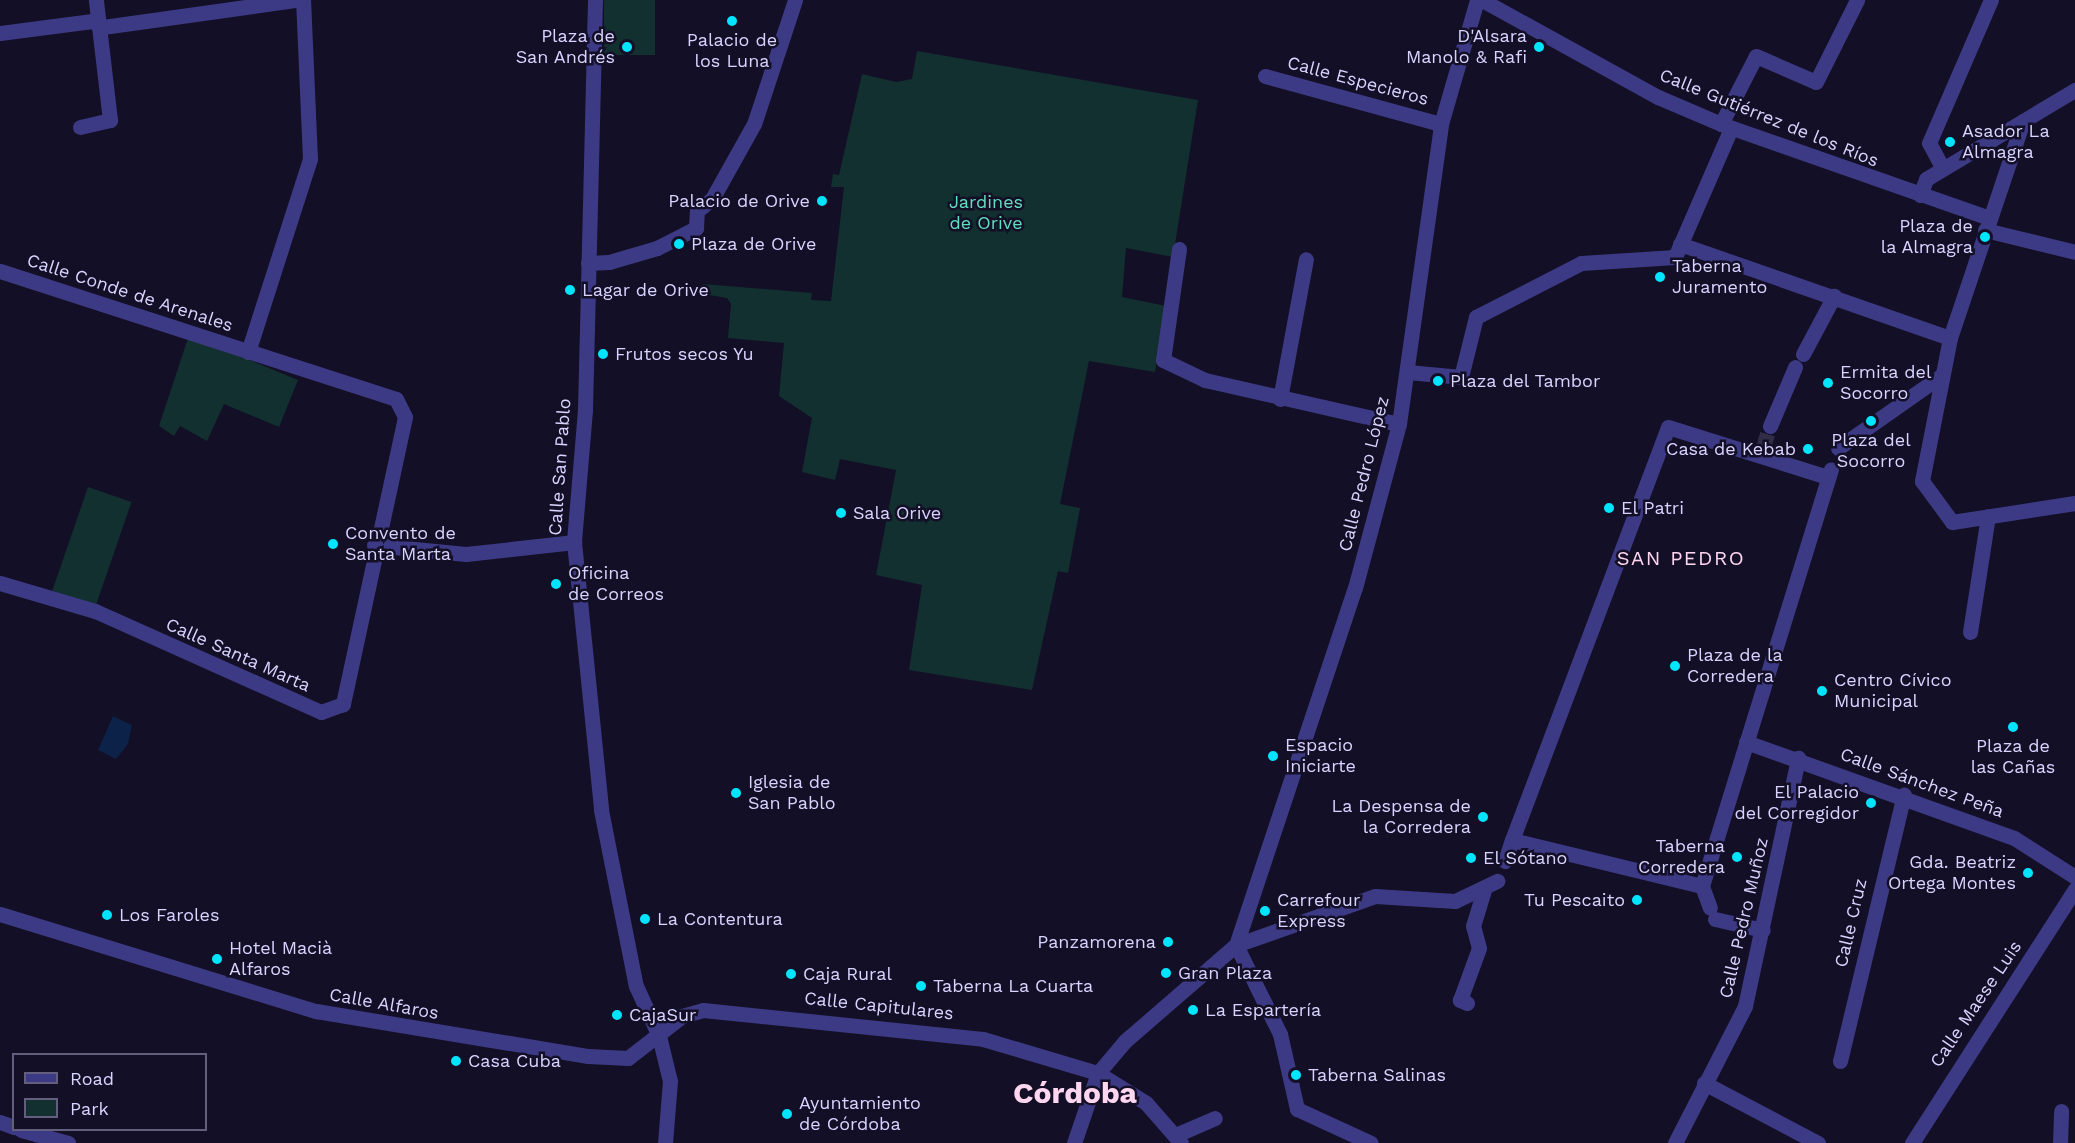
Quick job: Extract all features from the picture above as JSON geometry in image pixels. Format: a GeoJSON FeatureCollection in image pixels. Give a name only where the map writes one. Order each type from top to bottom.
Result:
{"type":"FeatureCollection","features":[{"type":"Feature","properties":{"kind":"street"},"geometry":{"type":"LineString","coordinates":[[80,127],[110,120],[96,0]]}},
{"type":"Feature","properties":{"kind":"street"},"geometry":{"type":"LineString","coordinates":[[0,33],[32,25],[98,25],[296,0]]}},
{"type":"Feature","properties":{"kind":"street"},"geometry":{"type":"LineString","coordinates":[[248,352],[310,159],[303,0]]}},
{"type":"Feature","properties":{"kind":"street","name":"Calle San Pablo"},"geometry":{"type":"LineString","coordinates":[[595,0],[588,263],[574,542],[601,810],[636,986],[659,1036],[670,1081],[665,1143]]}},
{"type":"Feature","properties":{"kind":"street"},"geometry":{"type":"LineString","coordinates":[[588,263],[609,262],[657,248],[696,228],[697,211],[712,199],[754,124],[795,0]]}},
{"type":"Feature","properties":{"kind":"street","name":"Calle Pedro López"},"geometry":{"type":"LineString","coordinates":[[1236,945],[1355,588],[1400,424],[1441,124],[1477,0]]}},
{"type":"Feature","properties":{"kind":"street","name":"Calle Gutiérrez de los Ríos"},"geometry":{"type":"LineString","coordinates":[[1482,0],[1500,4],[1658,97],[1726,126],[1920,195]]}},
{"type":"Feature","properties":{"kind":"street"},"geometry":{"type":"LineString","coordinates":[[1408,372],[1461,377],[1476,317],[1581,263],[1666,261],[1680,244],[1756,56],[1816,81],[1857,0]]}},
{"type":"Feature","properties":{"kind":"street"},"geometry":{"type":"LineString","coordinates":[[1942,167],[1929,143],[1991,0]]}},
{"type":"Feature","properties":{"kind":"street","name":"Calle Especieros"},"geometry":{"type":"LineString","coordinates":[[1265,76],[1441,124]]}},
{"type":"Feature","properties":{"kind":"street"},"geometry":{"type":"LineString","coordinates":[[2075,90],[1942,167],[1926,179],[1920,195],[1987,224],[2075,252]]}},
{"type":"Feature","properties":{"kind":"street"},"geometry":{"type":"LineString","coordinates":[[2023,121],[1950,338],[1922,481],[1953,522],[2075,503]]}},
{"type":"Feature","properties":{"kind":"street"},"geometry":{"type":"LineString","coordinates":[[1680,244],[1950,338]]}},
{"type":"Feature","properties":{"kind":"street"},"geometry":{"type":"LineString","coordinates":[[1179,249],[1163,360],[1205,380],[1280,399],[1400,424]]}},
{"type":"Feature","properties":{"kind":"street"},"geometry":{"type":"LineString","coordinates":[[1280,399],[1306,259]]}},
{"type":"Feature","properties":{"kind":"street","name":"Calle Conde de Arenales"},"geometry":{"type":"LineString","coordinates":[[0,271],[58,286],[248,352]]}},
{"type":"Feature","properties":{"kind":"street"},"geometry":{"type":"LineString","coordinates":[[1770,426],[1799,361],[1834,296]]}},
{"type":"Feature","properties":{"kind":"street","name":"Calle Santa Marta"},"geometry":{"type":"LineString","coordinates":[[0,583],[95,611],[321,712],[343,704],[374,545],[405,417],[396,399],[248,352]]}},
{"type":"Feature","properties":{"kind":"street"},"geometry":{"type":"LineString","coordinates":[[1838,448],[1941,376]]}},
{"type":"Feature","properties":{"kind":"street"},"geometry":{"type":"LineString","coordinates":[[1505,861],[1668,428],[1762,452],[1830,473],[1702,886],[1713,914],[1763,930]]}},
{"type":"Feature","properties":{"kind":"street"},"geometry":{"type":"LineString","coordinates":[[1970,632],[1988,516]]}},
{"type":"Feature","properties":{"kind":"street"},"geometry":{"type":"LineString","coordinates":[[374,545],[466,554],[574,542]]}},
{"type":"Feature","properties":{"kind":"street","name":"Calle Sánchez Peña"},"geometry":{"type":"LineString","coordinates":[[1746,742],[1904,795],[2014,838],[2075,877]]}},
{"type":"Feature","properties":{"kind":"street","name":"Calle Pedro Muñoz"},"geometry":{"type":"LineString","coordinates":[[1675,1143],[1745,1006],[1798,758]]}},
{"type":"Feature","properties":{"kind":"street","name":"Calle Cruz"},"geometry":{"type":"LineString","coordinates":[[1840,1061],[1904,795]]}},
{"type":"Feature","properties":{"kind":"street"},"geometry":{"type":"LineString","coordinates":[[1512,840],[1702,886]]}},
{"type":"Feature","properties":{"kind":"street"},"geometry":{"type":"LineString","coordinates":[[1074,1143],[1098,1073],[1125,1041],[1236,945],[1375,896],[1455,901],[1490,885],[1473,926],[1479,948],[1460,1000],[1467,1003]]}},
{"type":"Feature","properties":{"kind":"street","name":"Calle Maese Luis"},"geometry":{"type":"LineString","coordinates":[[1912,1143],[2075,889]]}},
{"type":"Feature","properties":{"kind":"street","name":"Calle Alfaros"},"geometry":{"type":"LineString","coordinates":[[0,914],[376,1025],[628,1058],[659,1036]]}},
{"type":"Feature","properties":{"kind":"street"},"geometry":{"type":"LineString","coordinates":[[1236,945],[1280,1034],[1297,1109],[1371,1143]]}},
{"type":"Feature","properties":{"kind":"street","name":"Calle Capitulares"},"geometry":{"type":"LineString","coordinates":[[659,1036],[682,1016],[703,1010],[745,1012],[983,1039],[1098,1073],[1146,1103],[1180,1138]]}},
{"type":"Feature","properties":{"kind":"street"},"geometry":{"type":"LineString","coordinates":[[1704,1083],[1818,1143]]}},
{"type":"Feature","properties":{"kind":"street"},"geometry":{"type":"LineString","coordinates":[[2060,1143],[2061,1111]]}},
{"type":"Feature","properties":{"kind":"street"},"geometry":{"type":"LineString","coordinates":[[1180,1138],[1215,1118]]}},
{"type":"Feature","properties":{"kind":"street"},"geometry":{"type":"LineString","coordinates":[[26,1131],[68,1143]]}},
{"type":"Feature","properties":{"kind":"green space"},"geometry":{"type":"Polygon","coordinates":[[[604,0],[655,0],[655,55],[604,55],[604,0]]]}},
{"type":"Feature","properties":{"kind":"green space","name":"Jardines de Orive"},"geometry":{"type":"Polygon","coordinates":[[[917,51],[1198,100],[1173,257],[1126,248],[1122,297],[1166,306],[1155,372],[1089,361],[1060,504],[1080,508],[1068,573],[1058,571],[1032,690],[909,670],[922,585],[876,575],[896,470],[840,459],[835,480],[802,472],[812,418],[779,396],[784,343],[728,338],[731,304],[727,298],[703,294],[703,284],[812,293],[811,300],[831,301],[844,187],[831,187],[833,174],[839,175],[862,74],[896,82],[912,79],[917,51]]]}},
{"type":"Feature","properties":{"kind":"green space"},"geometry":{"type":"Polygon","coordinates":[[[189,335],[298,380],[279,427],[224,404],[207,441],[180,426],[174,436],[159,426],[189,335]]]}},
{"type":"Feature","properties":{"kind":"green space"},"geometry":{"type":"Polygon","coordinates":[[[88,487],[131,502],[96,606],[52,591],[88,487]]]}},
{"type":"Feature","properties":{"kind":"water"},"geometry":{"type":"Polygon","coordinates":[[[113,716],[132,725],[128,744],[116,759],[98,750],[113,716]]]}},
{"type":"Feature","properties":{"kind":"tunnel"},"geometry":{"type":"LineString","coordinates":[[1763,448],[1770,426]]}},
{"type":"Feature","properties":{"kind":"place","name":"Palacio de los Luna"},"geometry":{"type":"Point","coordinates":[732,21]}},
{"type":"Feature","properties":{"kind":"place","name":"Plaza de San Andrés"},"geometry":{"type":"Point","coordinates":[627,47]}},
{"type":"Feature","properties":{"kind":"place","name":"D'Alsara Manolo & Rafi"},"geometry":{"type":"Point","coordinates":[1539,47]}},
{"type":"Feature","properties":{"kind":"place","name":"Asador La Almagra"},"geometry":{"type":"Point","coordinates":[1950,142]}},
{"type":"Feature","properties":{"kind":"place","name":"Palacio de Orive"},"geometry":{"type":"Point","coordinates":[822,201]}},
{"type":"Feature","properties":{"kind":"place","name":"Plaza de la Almagra"},"geometry":{"type":"Point","coordinates":[1985,237]}},
{"type":"Feature","properties":{"kind":"place","name":"Plaza de Orive"},"geometry":{"type":"Point","coordinates":[679,244]}},
{"type":"Feature","properties":{"kind":"place","name":"Taberna Juramento"},"geometry":{"type":"Point","coordinates":[1660,277]}},
{"type":"Feature","properties":{"kind":"place","name":"Lagar de Orive"},"geometry":{"type":"Point","coordinates":[570,290]}},
{"type":"Feature","properties":{"kind":"place","name":"Frutos secos Yu"},"geometry":{"type":"Point","coordinates":[603,354]}},
{"type":"Feature","properties":{"kind":"place","name":"Plaza del Tambor"},"geometry":{"type":"Point","coordinates":[1438,381]}},
{"type":"Feature","properties":{"kind":"place","name":"Ermita del Socorro"},"geometry":{"type":"Point","coordinates":[1828,383]}},
{"type":"Feature","properties":{"kind":"place","name":"Plaza del Socorro"},"geometry":{"type":"Point","coordinates":[1871,421]}},
{"type":"Feature","properties":{"kind":"place","name":"Casa de Kebab"},"geometry":{"type":"Point","coordinates":[1808,449]}},
{"type":"Feature","properties":{"kind":"place","name":"El Patri"},"geometry":{"type":"Point","coordinates":[1609,508]}},
{"type":"Feature","properties":{"kind":"place","name":"Sala Orive"},"geometry":{"type":"Point","coordinates":[841,513]}},
{"type":"Feature","properties":{"kind":"place","name":"Convento de Santa Marta"},"geometry":{"type":"Point","coordinates":[333,544]}},
{"type":"Feature","properties":{"kind":"place","name":"Oficina de Correos"},"geometry":{"type":"Point","coordinates":[556,584]}},
{"type":"Feature","properties":{"kind":"place","name":"Plaza de la Corredera"},"geometry":{"type":"Point","coordinates":[1675,666]}},
{"type":"Feature","properties":{"kind":"place","name":"Centro Cívico Municipal"},"geometry":{"type":"Point","coordinates":[1822,691]}},
{"type":"Feature","properties":{"kind":"place","name":"Plaza de las Cañas"},"geometry":{"type":"Point","coordinates":[2013,727]}},
{"type":"Feature","properties":{"kind":"place","name":"Espacio Iniciarte"},"geometry":{"type":"Point","coordinates":[1273,756]}},
{"type":"Feature","properties":{"kind":"place","name":"Iglesia de San Pablo"},"geometry":{"type":"Point","coordinates":[736,793]}},
{"type":"Feature","properties":{"kind":"place","name":"El Palacio del Corregidor"},"geometry":{"type":"Point","coordinates":[1871,803]}},
{"type":"Feature","properties":{"kind":"place","name":"La Despensa de la Corredera"},"geometry":{"type":"Point","coordinates":[1483,817]}},
{"type":"Feature","properties":{"kind":"place","name":"Taberna Corredera"},"geometry":{"type":"Point","coordinates":[1737,857]}},
{"type":"Feature","properties":{"kind":"place","name":"El Sótano"},"geometry":{"type":"Point","coordinates":[1471,858]}},
{"type":"Feature","properties":{"kind":"place","name":"Gda. Beatriz Ortega Montes"},"geometry":{"type":"Point","coordinates":[2028,873]}},
{"type":"Feature","properties":{"kind":"place","name":"Tu Pescaito"},"geometry":{"type":"Point","coordinates":[1637,900]}},
{"type":"Feature","properties":{"kind":"place","name":"Carrefour Express"},"geometry":{"type":"Point","coordinates":[1265,911]}},
{"type":"Feature","properties":{"kind":"place","name":"Los Faroles"},"geometry":{"type":"Point","coordinates":[107,915]}},
{"type":"Feature","properties":{"kind":"place","name":"La Contentura"},"geometry":{"type":"Point","coordinates":[645,919]}},
{"type":"Feature","properties":{"kind":"place","name":"Panzamorena"},"geometry":{"type":"Point","coordinates":[1168,942]}},
{"type":"Feature","properties":{"kind":"place","name":"Hotel Macià Alfaros"},"geometry":{"type":"Point","coordinates":[217,959]}},
{"type":"Feature","properties":{"kind":"place","name":"Gran Plaza"},"geometry":{"type":"Point","coordinates":[1166,973]}},
{"type":"Feature","properties":{"kind":"place","name":"Caja Rural"},"geometry":{"type":"Point","coordinates":[791,974]}},
{"type":"Feature","properties":{"kind":"place","name":"Taberna La Cuarta"},"geometry":{"type":"Point","coordinates":[921,986]}},
{"type":"Feature","properties":{"kind":"place","name":"La Espartería"},"geometry":{"type":"Point","coordinates":[1193,1010]}},
{"type":"Feature","properties":{"kind":"place","name":"CajaSur"},"geometry":{"type":"Point","coordinates":[617,1015]}},
{"type":"Feature","properties":{"kind":"place","name":"Casa Cuba"},"geometry":{"type":"Point","coordinates":[456,1061]}},
{"type":"Feature","properties":{"kind":"place","name":"Taberna Salinas"},"geometry":{"type":"Point","coordinates":[1296,1075]}},
{"type":"Feature","properties":{"kind":"place","name":"Ayuntamiento de Córdoba"},"geometry":{"type":"Point","coordinates":[787,1114]}},
{"type":"Feature","properties":{"kind":"district","name":"SAN PEDRO"},"geometry":{"type":"Point","coordinates":[1681,558]}},
{"type":"Feature","properties":{"kind":"district","name":"Córdoba"},"geometry":{"type":"Point","coordinates":[1075,1093]}}]}
